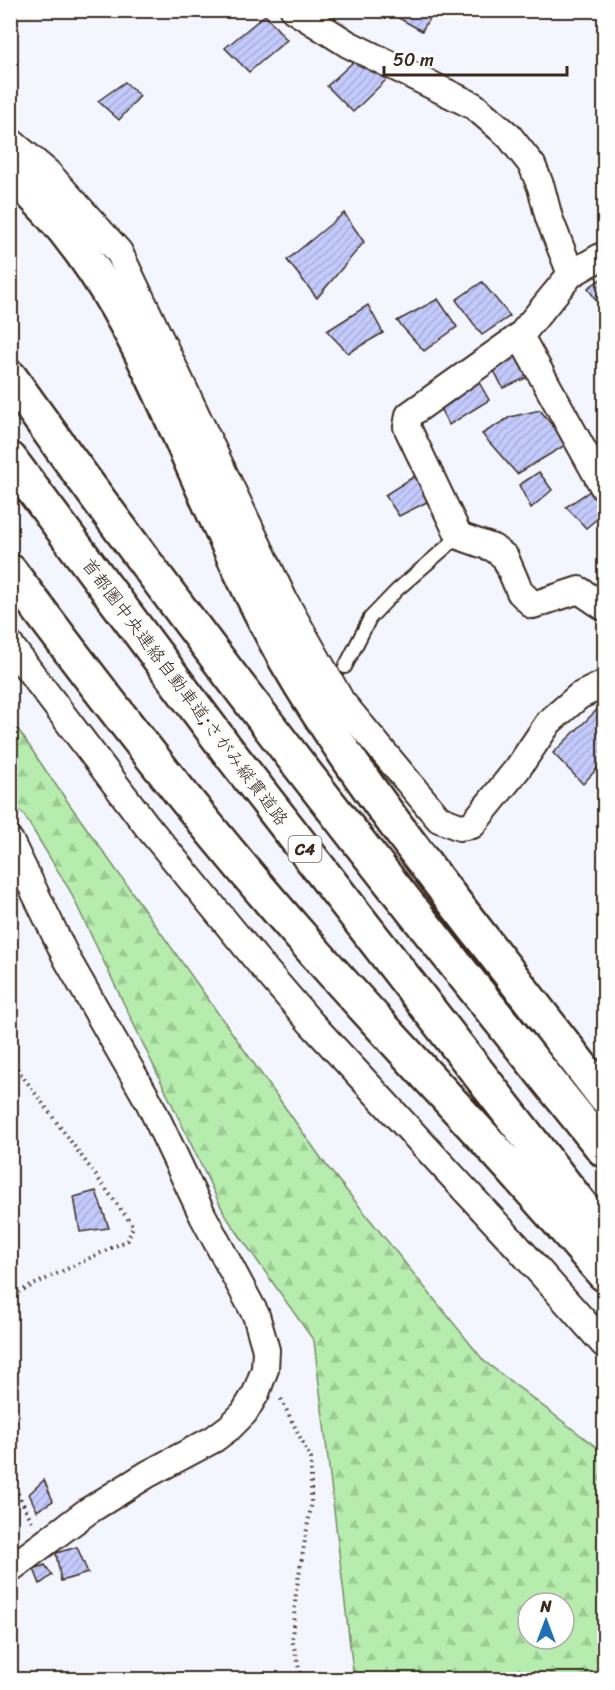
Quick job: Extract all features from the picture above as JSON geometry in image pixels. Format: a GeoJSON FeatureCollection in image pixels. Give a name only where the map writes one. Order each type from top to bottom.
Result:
{"type":"FeatureCollection","features":[{"type":"Feature","properties":{"kind":"highway"},"geometry":{"type":"LineString","coordinates":[[10,173],[57,218],[90,262],[130,329],[254,596],[313,704],[399,830],[604,1096]]}},
{"type":"Feature","properties":{"kind":"highway","name":"C4"},"geometry":{"type":"LineString","coordinates":[[10,377],[270,729],[604,1150]]}},
{"type":"Feature","properties":{"kind":"highway","name":"首都圏中央連絡自動車道;さがみ縦貫道路"},"geometry":{"type":"LineString","coordinates":[[10,459],[228,751],[604,1235]]}},
{"type":"Feature","properties":{"kind":"highway"},"geometry":{"type":"LineString","coordinates":[[10,571],[80,664],[229,852],[305,942],[494,1149],[604,1274]]}},
{"type":"Feature","properties":{"kind":"street"},"geometry":{"type":"LineString","coordinates":[[294,10],[348,44],[474,106],[509,136],[532,165],[541,187],[549,218],[571,274]]}},
{"type":"Feature","properties":{"kind":"street"},"geometry":{"type":"LineString","coordinates":[[10,141],[48,173],[119,252],[284,600],[341,701],[439,819],[460,827],[472,825],[518,768],[549,722],[579,696],[604,684]]}},
{"type":"Feature","properties":{"kind":"street"},"geometry":{"type":"LineString","coordinates":[[604,255],[571,274],[520,336],[409,415],[407,427],[459,536],[493,548],[505,557],[520,592],[532,606],[579,590],[604,607]]}},
{"type":"Feature","properties":{"kind":"street"},"geometry":{"type":"LineString","coordinates":[[520,336],[604,488]]}},
{"type":"Feature","properties":{"kind":"street"},"geometry":{"type":"LineString","coordinates":[[10,645],[147,826],[311,1023],[604,1344]]}},
{"type":"Feature","properties":{"kind":"street"},"geometry":{"type":"LineString","coordinates":[[10,841],[53,931],[149,1102],[202,1216],[256,1315],[266,1350],[265,1370],[256,1393],[244,1413],[230,1427],[88,1511],[10,1569]]}},
{"type":"Feature","properties":{"kind":"lane"},"geometry":{"type":"LineString","coordinates":[[345,667],[370,618],[397,590],[459,536]]}},
{"type":"Feature","properties":{"kind":"path"},"geometry":{"type":"LineString","coordinates":[[10,1059],[133,1226],[128,1240],[10,1296]]}},
{"type":"Feature","properties":{"kind":"path"},"geometry":{"type":"LineString","coordinates":[[265,1370],[311,1459],[311,1506],[296,1592],[292,1639],[302,1680]]}},
{"type":"Feature","properties":{"kind":"path"},"geometry":{"type":"LineString","coordinates":[[10,1477],[42,1545]]}},
{"type":"Feature","properties":{"kind":"green space"},"geometry":{"type":"Polygon","coordinates":[[[10,717],[48,774],[326,1165],[484,1361],[604,1453],[604,1679],[354,1679],[314,1341],[225,1215],[69,889],[24,815],[11,803],[10,717]]]}},
{"type":"Feature","properties":{"kind":"building"},"geometry":{"type":"Polygon","coordinates":[[[399,10],[434,10],[422,31],[395,16],[399,10]]]}},
{"type":"Feature","properties":{"kind":"building"},"geometry":{"type":"Polygon","coordinates":[[[265,15],[287,40],[249,72],[225,48],[265,15]]]}},
{"type":"Feature","properties":{"kind":"building"},"geometry":{"type":"Polygon","coordinates":[[[364,52],[388,78],[353,112],[327,86],[364,52]]]}},
{"type":"Feature","properties":{"kind":"building"},"geometry":{"type":"Polygon","coordinates":[[[125,82],[140,96],[119,120],[98,101],[125,82]]]}},
{"type":"Feature","properties":{"kind":"building"},"geometry":{"type":"Polygon","coordinates":[[[344,213],[364,242],[317,298],[287,260],[344,213]]]}},
{"type":"Feature","properties":{"kind":"building"},"geometry":{"type":"Polygon","coordinates":[[[604,277],[604,313],[588,288],[604,277]]]}},
{"type":"Feature","properties":{"kind":"building"},"geometry":{"type":"Polygon","coordinates":[[[482,282],[510,316],[482,335],[456,300],[482,282]]]}},
{"type":"Feature","properties":{"kind":"building"},"geometry":{"type":"Polygon","coordinates":[[[438,299],[457,327],[424,351],[397,321],[438,299]]]}},
{"type":"Feature","properties":{"kind":"building"},"geometry":{"type":"Polygon","coordinates":[[[368,305],[383,333],[348,353],[327,331],[368,305]]]}},
{"type":"Feature","properties":{"kind":"building"},"geometry":{"type":"Polygon","coordinates":[[[525,344],[540,372],[503,388],[488,359],[525,344]]]}},
{"type":"Feature","properties":{"kind":"building"},"geometry":{"type":"Polygon","coordinates":[[[476,377],[489,400],[449,425],[434,397],[476,377]]]}},
{"type":"Feature","properties":{"kind":"building"},"geometry":{"type":"Polygon","coordinates":[[[540,410],[567,444],[517,474],[482,434],[510,417],[540,410]]]}},
{"type":"Feature","properties":{"kind":"building"},"geometry":{"type":"Polygon","coordinates":[[[539,472],[552,490],[531,508],[519,485],[539,472]]]}},
{"type":"Feature","properties":{"kind":"building"},"geometry":{"type":"Polygon","coordinates":[[[418,474],[439,496],[399,516],[385,495],[418,474]]]}},
{"type":"Feature","properties":{"kind":"building"},"geometry":{"type":"Polygon","coordinates":[[[602,483],[604,513],[586,528],[566,507],[602,483]]]}},
{"type":"Feature","properties":{"kind":"building"},"geometry":{"type":"Polygon","coordinates":[[[604,703],[604,761],[583,784],[553,753],[604,703]]]}},
{"type":"Feature","properties":{"kind":"building"},"geometry":{"type":"Polygon","coordinates":[[[96,1191],[109,1228],[80,1232],[74,1197],[96,1191]]]}},
{"type":"Feature","properties":{"kind":"building"},"geometry":{"type":"Polygon","coordinates":[[[44,1480],[53,1501],[37,1511],[29,1494],[44,1480]]]}},
{"type":"Feature","properties":{"kind":"building"},"geometry":{"type":"Polygon","coordinates":[[[77,1547],[88,1573],[61,1581],[56,1553],[77,1547]]]}},
{"type":"Feature","properties":{"kind":"building"},"geometry":{"type":"Polygon","coordinates":[[[45,1565],[52,1575],[40,1584],[34,1569],[45,1565]]]}}]}
